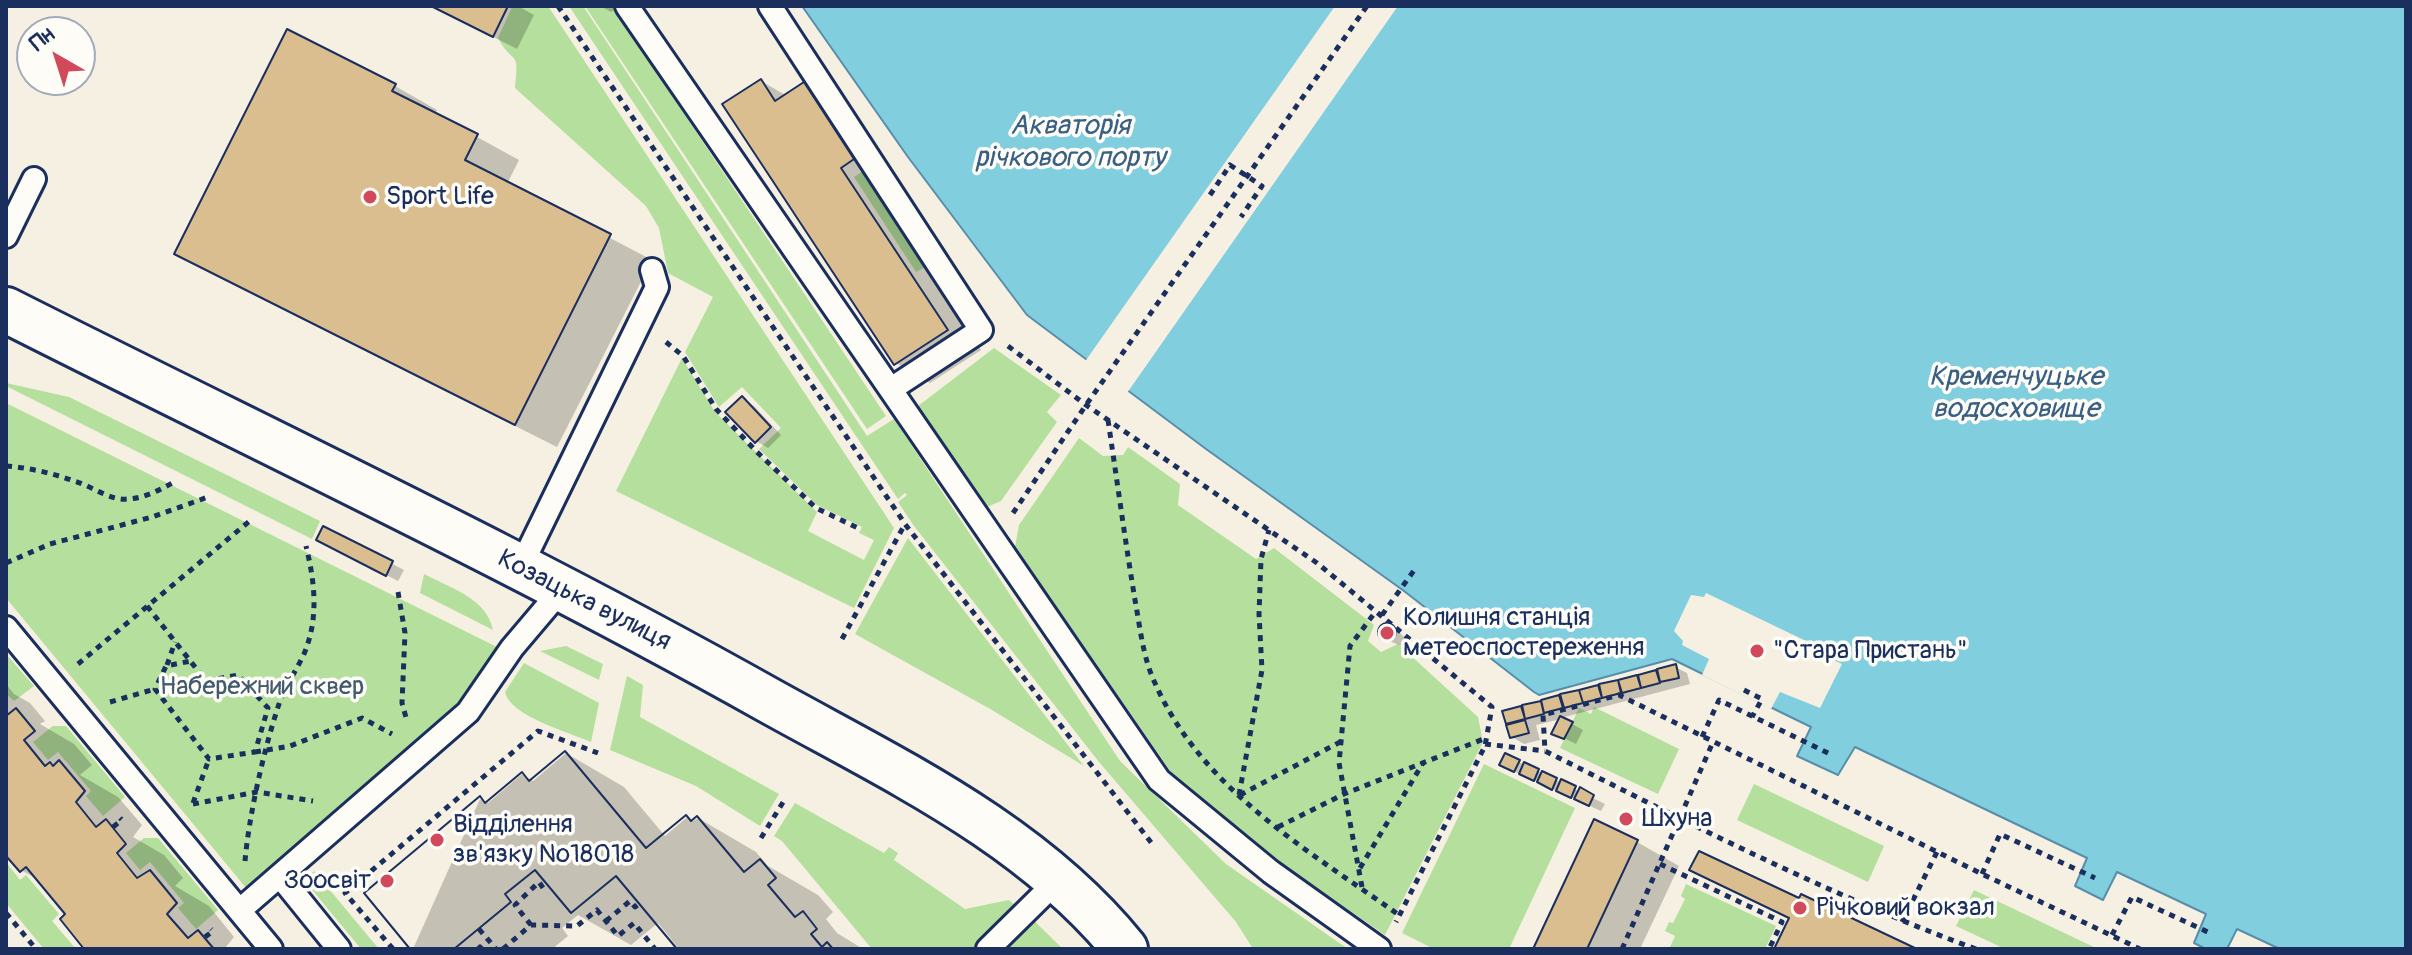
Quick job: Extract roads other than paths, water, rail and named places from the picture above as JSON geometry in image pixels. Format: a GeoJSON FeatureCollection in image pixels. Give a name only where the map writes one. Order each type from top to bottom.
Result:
{"type":"FeatureCollection","features":[{"type":"Feature","properties":{"kind":"main road","name":"Козацька вулиця"},"geometry":{"type":"LineString","coordinates":[[6,310],[635,625],[932,791],[1001,835],[1058,880],[1125,949]]}},
{"type":"Feature","properties":{"kind":"lane"},"geometry":{"type":"LineString","coordinates":[[627,6],[1159,780],[1271,872],[1379,949]]}},
{"type":"Feature","properties":{"kind":"lane"},"geometry":{"type":"LineString","coordinates":[[770,6],[981,330],[891,389]]}},
{"type":"Feature","properties":{"kind":"lane"},"geometry":{"type":"LineString","coordinates":[[6,236],[34,179]]}},
{"type":"Feature","properties":{"kind":"lane"},"geometry":{"type":"LineString","coordinates":[[520,568],[657,287],[652,270]]}},
{"type":"Feature","properties":{"kind":"lane"},"geometry":{"type":"LineString","coordinates":[[240,910],[468,712],[512,648],[562,589]]}},
{"type":"Feature","properties":{"kind":"lane"},"geometry":{"type":"LineString","coordinates":[[6,628],[271,949]]}},
{"type":"Feature","properties":{"kind":"lane"},"geometry":{"type":"LineString","coordinates":[[280,876],[339,949]]}},
{"type":"Feature","properties":{"kind":"lane"},"geometry":{"type":"LineString","coordinates":[[988,949],[1058,880]]}},
{"type":"Feature","properties":{"kind":"water","name":"Кременчуцьке водосховище"},"geometry":{"type":"Polygon","coordinates":[[[802,6],[2406,6],[2406,949],[2280,949],[2237,929],[2227,949],[2206,949],[2194,943],[2206,914],[2117,872],[2103,900],[2075,886],[2087,858],[1855,747],[1838,775],[1797,756],[1811,727],[1672,659],[1539,695],[1404,591],[1027,315],[908,157],[802,6]]]}},
{"type":"Feature","properties":{"kind":"place","name":"Sport Life"},"geometry":{"type":"Point","coordinates":[370,197]}},
{"type":"Feature","properties":{"kind":"place","name":"Колишня станція метеоспостереження"},"geometry":{"type":"Point","coordinates":[1387,633]}},
{"type":"Feature","properties":{"kind":"place","name":"\"Стара Пристань\""},"geometry":{"type":"Point","coordinates":[1757,651]}},
{"type":"Feature","properties":{"kind":"place","name":"Шхуна"},"geometry":{"type":"Point","coordinates":[1626,819]}},
{"type":"Feature","properties":{"kind":"place","name":"Відділення зв'язку №18018"},"geometry":{"type":"Point","coordinates":[437,840]}},
{"type":"Feature","properties":{"kind":"place","name":"Зоосвіт"},"geometry":{"type":"Point","coordinates":[387,881]}},
{"type":"Feature","properties":{"kind":"place","name":"Річковий вокзал"},"geometry":{"type":"Point","coordinates":[1800,908]}},
{"type":"Feature","properties":{"kind":"water label","name":"Акваторія річкового порту"},"geometry":{"type":"Point","coordinates":[1070,143]}},
{"type":"Feature","properties":{"kind":"park label","name":"Набережний сквер"},"geometry":{"type":"Point","coordinates":[262,687]}}]}
